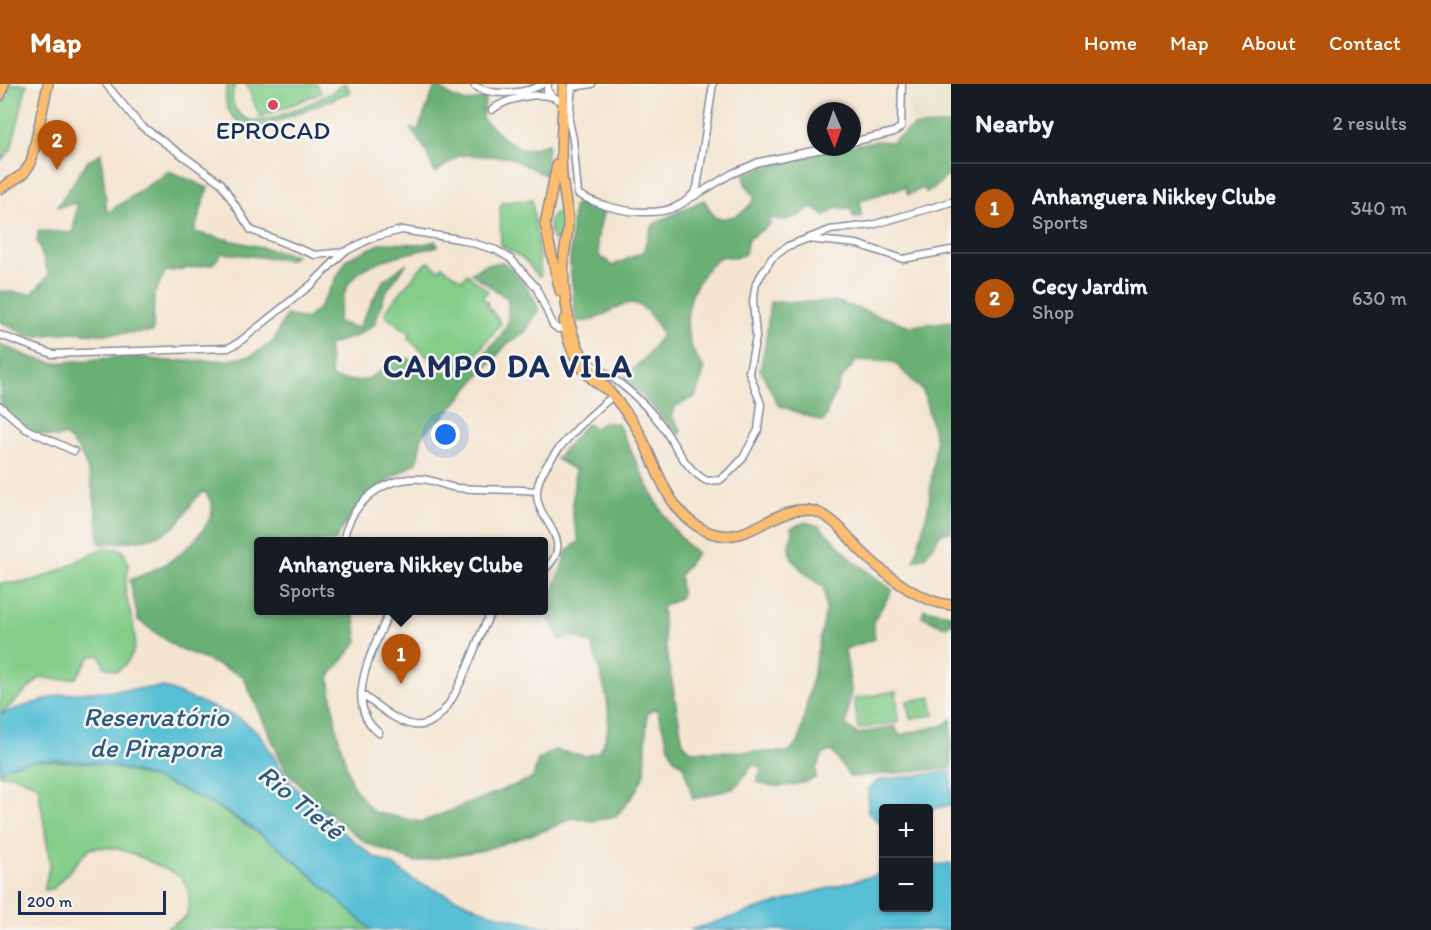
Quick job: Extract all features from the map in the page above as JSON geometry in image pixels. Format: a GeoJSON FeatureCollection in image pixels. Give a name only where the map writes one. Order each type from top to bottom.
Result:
{"type":"FeatureCollection","features":[{"type":"Feature","properties":{"kind":"main road"},"geometry":{"type":"LineString","coordinates":[[0,96],[4,84]]}},
{"type":"Feature","properties":{"kind":"main road"},"geometry":{"type":"LineString","coordinates":[[0,189],[23,174],[31,163],[48,84]]}},
{"type":"Feature","properties":{"kind":"main road"},"geometry":{"type":"LineString","coordinates":[[558,84],[555,98],[556,166],[546,219],[548,240],[576,357],[588,376],[613,393]]}},
{"type":"Feature","properties":{"kind":"main road"},"geometry":{"type":"LineString","coordinates":[[563,84],[566,125],[562,176],[568,218],[565,286],[568,324],[588,362],[613,393],[641,435],[670,497],[700,528],[719,535],[750,533],[778,515],[792,511],[809,510],[819,513],[838,525],[861,551],[890,575],[932,601],[951,605]]}},
{"type":"Feature","properties":{"kind":"main road"},"geometry":{"type":"LineString","coordinates":[[546,219],[556,212],[568,218]]}},
{"type":"Feature","properties":{"kind":"main road"},"geometry":{"type":"LineString","coordinates":[[548,240],[554,244],[566,240]]}},
{"type":"Feature","properties":{"kind":"street"},"geometry":{"type":"LineString","coordinates":[[106,84],[140,125],[221,183],[251,230],[263,237],[315,255],[344,252]]}},
{"type":"Feature","properties":{"kind":"street"},"geometry":{"type":"LineString","coordinates":[[475,86],[493,94],[545,84],[555,98]]}},
{"type":"Feature","properties":{"kind":"street"},"geometry":{"type":"LineString","coordinates":[[592,84],[573,86],[566,125],[574,144],[575,182],[578,194],[600,205],[656,212],[680,206],[731,174],[759,162],[807,152]]}},
{"type":"Feature","properties":{"kind":"street"},"geometry":{"type":"LineString","coordinates":[[692,198],[701,177],[713,84]]}},
{"type":"Feature","properties":{"kind":"street"},"geometry":{"type":"LineString","coordinates":[[861,140],[899,130],[903,123],[902,84]]}},
{"type":"Feature","properties":{"kind":"street"},"geometry":{"type":"LineString","coordinates":[[492,110],[508,101],[555,98]]}},
{"type":"Feature","properties":{"kind":"street"},"geometry":{"type":"LineString","coordinates":[[576,357],[606,372],[649,411],[693,471],[702,479],[711,482],[727,476],[743,458],[754,439],[761,417],[761,405],[749,372],[756,337],[753,301],[756,284],[779,251],[830,230],[872,225],[951,202]]}},
{"type":"Feature","properties":{"kind":"street"},"geometry":{"type":"LineString","coordinates":[[0,335],[52,354],[228,348],[238,343],[312,284],[344,252],[374,237],[402,230],[459,239],[485,246],[511,259],[529,278],[555,327],[568,324]]}},
{"type":"Feature","properties":{"kind":"street"},"geometry":{"type":"LineString","coordinates":[[807,239],[857,244],[903,260],[951,250]]}},
{"type":"Feature","properties":{"kind":"street"},"geometry":{"type":"LineString","coordinates":[[548,565],[554,559],[556,538],[538,504],[537,491],[542,477],[558,450],[579,425],[613,393]]}},
{"type":"Feature","properties":{"kind":"street"},"geometry":{"type":"LineString","coordinates":[[0,406],[26,429],[74,451]]}},
{"type":"Feature","properties":{"kind":"street"},"geometry":{"type":"LineString","coordinates":[[345,537],[349,521],[363,501],[375,491],[400,480],[425,479],[460,488],[537,491]]}},
{"type":"Feature","properties":{"kind":"street"},"geometry":{"type":"LineString","coordinates":[[379,733],[367,722],[361,694],[363,676],[387,615]]}},
{"type":"Feature","properties":{"kind":"street"},"geometry":{"type":"LineString","coordinates":[[361,694],[410,724],[428,724],[436,721],[450,702],[491,615]]}},
{"type":"Feature","properties":{"kind":"shaded area"},"geometry":{"type":"Polygon","coordinates":[[[909,84],[951,84],[951,121],[910,123],[909,84]]]}},
{"type":"Feature","properties":{"kind":"green space"},"geometry":{"type":"Polygon","coordinates":[[[8,84],[27,84],[11,150],[0,161],[0,109],[8,84]]]}},
{"type":"Feature","properties":{"kind":"green space"},"geometry":{"type":"Polygon","coordinates":[[[228,84],[235,84],[232,98],[236,110],[253,121],[265,120],[302,107],[327,95],[342,84],[348,84],[345,88],[349,88],[350,92],[266,126],[256,127],[240,122],[229,110],[226,102],[228,84]]]}},
{"type":"Feature","properties":{"kind":"green space","name":"EPROCAD"},"geometry":{"type":"Polygon","coordinates":[[[246,84],[317,84],[321,93],[260,117],[246,84]]]}},
{"type":"Feature","properties":{"kind":"green space"},"geometry":{"type":"Polygon","coordinates":[[[436,84],[452,97],[467,102],[486,97],[482,118],[503,138],[524,150],[548,144],[545,175],[509,157],[460,155],[435,173],[425,149],[411,129],[418,130],[436,84]]]}},
{"type":"Feature","properties":{"kind":"green space"},"geometry":{"type":"Polygon","coordinates":[[[951,124],[951,174],[927,193],[923,188],[908,195],[905,187],[860,200],[861,217],[853,217],[852,210],[837,207],[824,216],[823,213],[810,207],[801,215],[784,220],[769,218],[771,224],[748,239],[745,254],[735,258],[722,256],[700,279],[688,309],[687,325],[695,355],[705,369],[695,397],[676,406],[671,416],[682,430],[679,435],[624,377],[644,359],[662,335],[650,316],[640,306],[630,303],[589,321],[576,321],[570,264],[573,206],[577,204],[600,207],[603,213],[597,240],[600,258],[612,266],[643,252],[655,223],[704,200],[715,218],[728,218],[743,212],[755,198],[745,183],[744,174],[807,155],[861,156],[861,144],[875,141],[891,142],[914,126],[951,124]]]}},
{"type":"Feature","properties":{"kind":"green space"},"geometry":{"type":"Polygon","coordinates":[[[101,153],[107,213],[169,171],[208,188],[194,232],[296,255],[289,260],[222,253],[213,264],[165,272],[154,295],[153,332],[98,334],[71,332],[30,337],[0,321],[0,291],[32,294],[49,275],[37,241],[38,231],[73,233],[77,203],[57,207],[87,162],[101,153]]]}},
{"type":"Feature","properties":{"kind":"green space"},"geometry":{"type":"Polygon","coordinates":[[[532,200],[541,275],[539,277],[524,259],[501,245],[500,207],[503,202],[532,200]]]}},
{"type":"Feature","properties":{"kind":"green space"},"geometry":{"type":"Polygon","coordinates":[[[555,213],[560,213],[565,220],[563,238],[554,241],[549,226],[555,213]]]}},
{"type":"Feature","properties":{"kind":"green space"},"geometry":{"type":"Polygon","coordinates":[[[435,241],[438,246],[375,263],[354,277],[347,287],[337,322],[358,328],[383,281],[407,263],[385,293],[375,324],[354,337],[328,345],[332,378],[351,381],[366,379],[380,372],[392,357],[411,359],[426,371],[440,370],[463,375],[500,337],[508,322],[508,299],[471,273],[485,265],[503,262],[524,284],[539,310],[525,332],[507,344],[449,411],[422,435],[417,462],[389,479],[369,495],[338,537],[254,537],[254,615],[354,615],[358,641],[329,677],[337,732],[352,785],[373,812],[422,822],[533,778],[538,760],[554,750],[586,756],[599,752],[608,726],[608,713],[604,685],[592,644],[572,636],[560,640],[547,615],[567,551],[579,541],[572,513],[575,470],[556,459],[586,424],[595,428],[604,422],[618,424],[662,511],[684,542],[697,553],[680,575],[681,597],[662,607],[665,644],[683,743],[691,751],[788,752],[799,742],[826,610],[824,588],[802,571],[789,550],[793,533],[791,528],[805,522],[819,526],[854,561],[892,590],[873,622],[875,639],[845,649],[851,690],[846,725],[857,734],[895,726],[899,735],[944,725],[951,719],[951,768],[850,777],[832,751],[823,754],[816,768],[816,778],[808,781],[787,786],[773,786],[757,782],[762,767],[752,765],[735,788],[693,799],[683,765],[673,758],[656,708],[647,714],[645,773],[635,793],[616,816],[593,821],[572,818],[546,830],[483,850],[415,862],[366,843],[324,809],[286,771],[243,676],[176,647],[138,620],[130,580],[161,566],[187,548],[209,521],[212,506],[208,496],[204,491],[174,527],[167,532],[139,540],[100,544],[92,485],[88,470],[74,445],[64,435],[48,436],[28,428],[4,407],[0,400],[0,344],[30,357],[54,363],[132,356],[167,361],[229,360],[251,356],[273,342],[286,315],[306,319],[319,308],[347,259],[382,243],[424,244],[435,241]]]}},
{"type":"Feature","properties":{"kind":"green space"},"geometry":{"type":"Polygon","coordinates":[[[429,262],[439,270],[442,266],[462,280],[467,274],[488,291],[482,298],[488,302],[487,305],[501,323],[463,371],[458,372],[436,354],[431,359],[408,339],[411,334],[385,316],[385,311],[422,266],[429,262]]]}},
{"type":"Feature","properties":{"kind":"green space"},"geometry":{"type":"Polygon","coordinates":[[[770,302],[838,302],[910,326],[951,321],[951,532],[942,532],[925,557],[914,561],[928,510],[936,441],[923,391],[894,362],[857,360],[841,379],[823,422],[778,405],[760,369],[766,341],[770,302]]]}},
{"type":"Feature","properties":{"kind":"green space"},"geometry":{"type":"Polygon","coordinates":[[[105,547],[122,550],[128,564],[125,588],[134,626],[135,645],[132,654],[117,671],[104,667],[100,655],[90,657],[76,678],[58,680],[41,677],[0,715],[0,583],[16,583],[43,577],[105,547]]]}},
{"type":"Feature","properties":{"kind":"green space"},"geometry":{"type":"Polygon","coordinates":[[[924,609],[951,614],[951,624],[945,627],[922,616],[924,609]]]}},
{"type":"Feature","properties":{"kind":"green space"},"geometry":{"type":"Polygon","coordinates":[[[896,691],[899,722],[858,729],[854,699],[896,691]]]}},
{"type":"Feature","properties":{"kind":"green space"},"geometry":{"type":"Polygon","coordinates":[[[931,697],[934,715],[911,719],[907,701],[931,697]]]}},
{"type":"Feature","properties":{"kind":"green space"},"geometry":{"type":"Polygon","coordinates":[[[30,760],[103,764],[159,780],[209,802],[275,844],[372,930],[164,930],[186,917],[189,896],[187,886],[181,877],[137,855],[118,849],[89,849],[53,889],[44,890],[50,863],[38,785],[13,775],[0,775],[0,771],[10,764],[30,760]]]}},
{"type":"Feature","properties":{"kind":"water","name":"Reservatório de Pirapora"},"geometry":{"type":"Polygon","coordinates":[[[163,687],[239,718],[259,733],[291,784],[327,813],[337,828],[376,858],[393,865],[415,881],[490,913],[540,926],[581,930],[372,930],[276,845],[232,815],[184,790],[133,771],[80,761],[29,761],[0,771],[0,715],[63,694],[163,687]]]}},
{"type":"Feature","properties":{"kind":"water"},"geometry":{"type":"Polygon","coordinates":[[[951,771],[951,805],[933,809],[933,804],[879,804],[879,822],[868,813],[868,789],[879,780],[951,771]]]}},
{"type":"Feature","properties":{"kind":"water"},"geometry":{"type":"Polygon","coordinates":[[[951,863],[951,930],[690,930],[879,874],[879,912],[933,912],[933,865],[951,863]]]}},
{"type":"Feature","properties":{"kind":"place","name":"EPROCAD"},"geometry":{"type":"Point","coordinates":[273,105]}},
{"type":"Feature","properties":{"kind":"place","name":"Cecy Jardim"},"geometry":{"type":"Point","coordinates":[57,170]}},
{"type":"Feature","properties":{"kind":"place","name":"Anhanguera Nikkey Clube"},"geometry":{"type":"Point","coordinates":[401,684]}},
{"type":"Feature","properties":{"kind":"district","name":"CAMPO DA VILA"},"geometry":{"type":"Point","coordinates":[508,366]}},
{"type":"Feature","properties":{"kind":"water label","name":"Rio Tietê"},"geometry":{"type":"Point","coordinates":[301,802]}}]}
